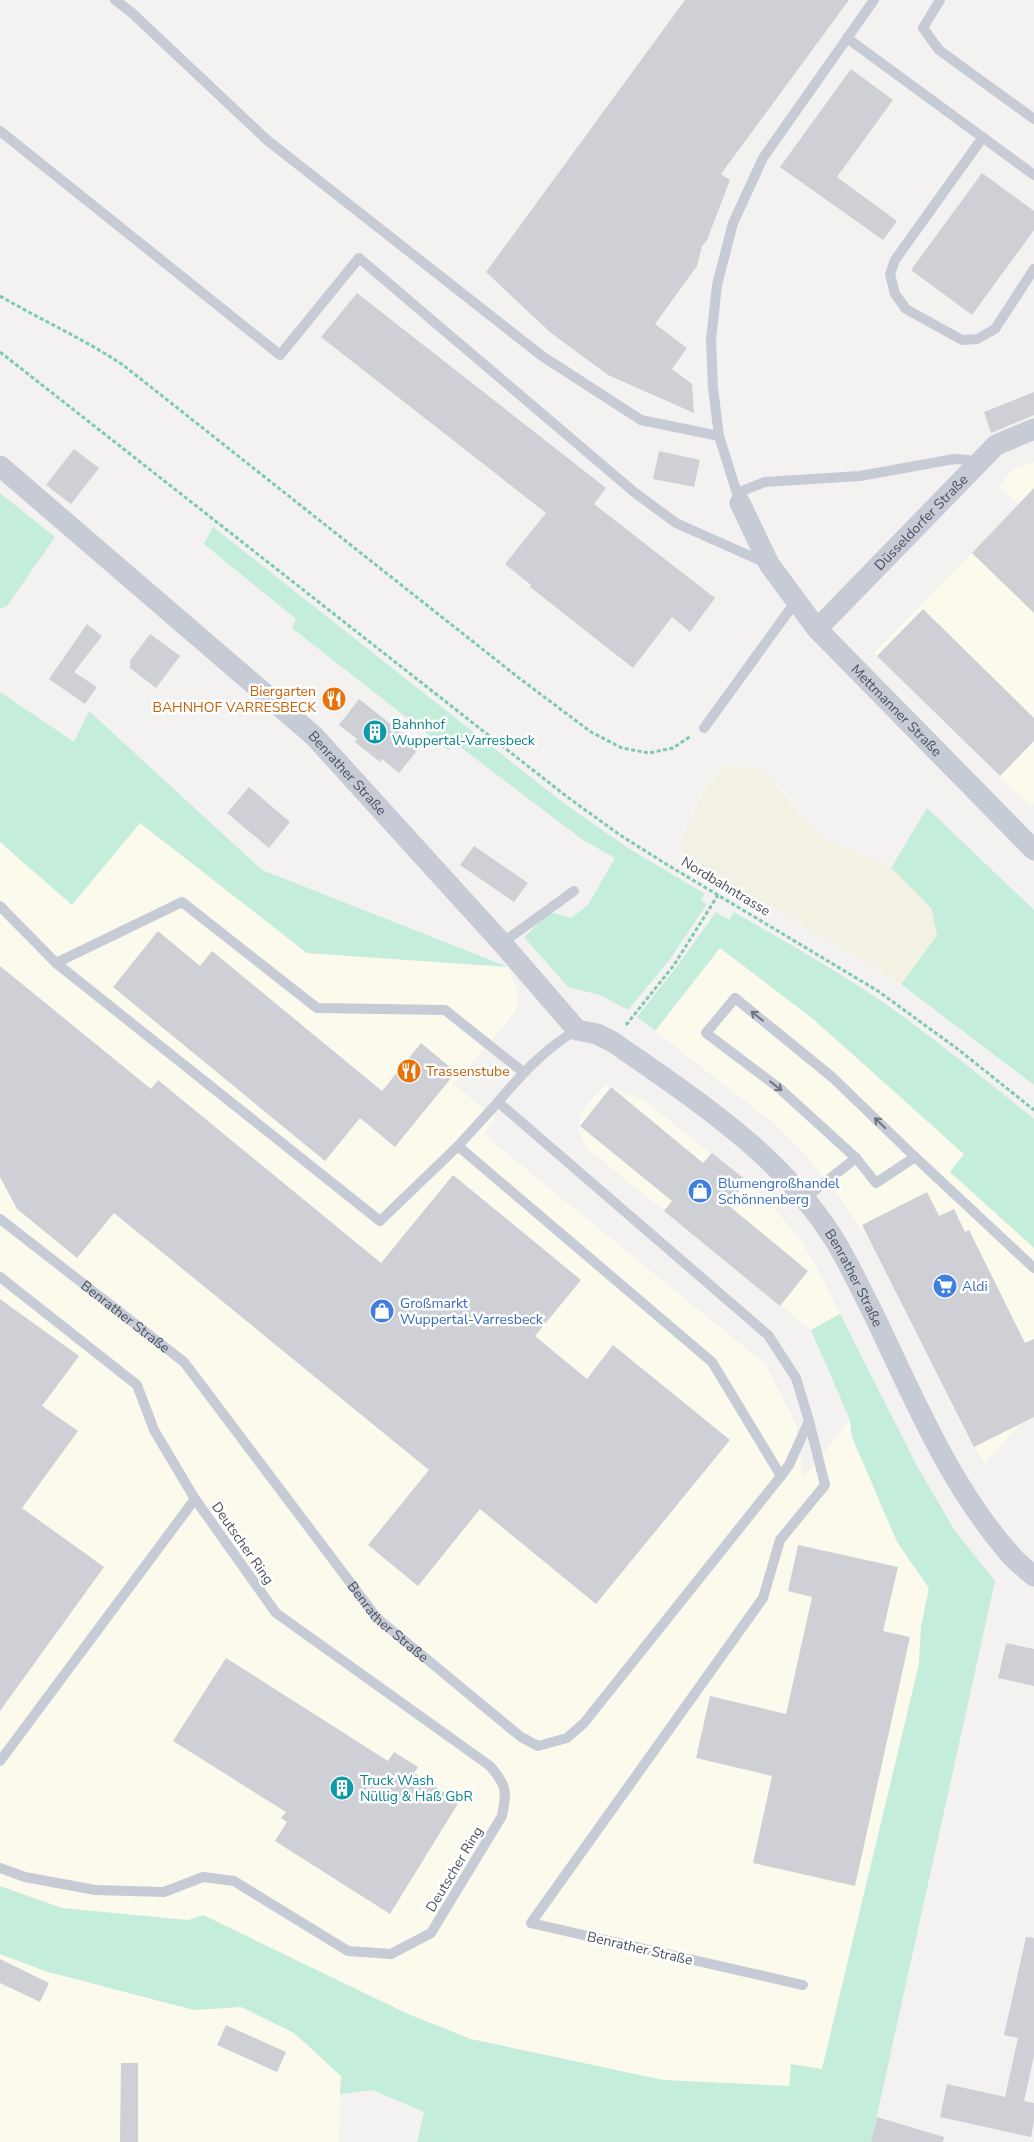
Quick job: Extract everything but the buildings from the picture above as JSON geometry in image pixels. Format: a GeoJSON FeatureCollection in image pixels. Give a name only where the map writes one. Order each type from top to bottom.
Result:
{"type":"FeatureCollection","features":[{"type":"Feature","properties":{"kind":"street","name":"Düsseldorfer Straße"},"geometry":{"type":"LineString","coordinates":[[817,629],[996,445],[1034,429]]}},
{"type":"Feature","properties":{"kind":"street","name":"Benrather Straße"},"geometry":{"type":"LineString","coordinates":[[0,466],[314,736],[577,1030],[597,1034],[612,1042],[734,1128],[772,1162],[805,1198],[835,1240],[947,1462],[976,1511],[1010,1555],[1034,1576]]}},
{"type":"Feature","properties":{"kind":"street","name":"Mettmanner Straße"},"geometry":{"type":"LineString","coordinates":[[738,498],[769,564],[817,629],[1034,850]]}},
{"type":"Feature","properties":{"kind":"lane"},"geometry":{"type":"LineString","coordinates":[[116,0],[267,140],[542,356],[641,420],[719,436]]}},
{"type":"Feature","properties":{"kind":"lane"},"geometry":{"type":"LineString","coordinates":[[874,0],[801,101],[763,158],[734,223],[717,285],[711,340],[713,388],[719,436],[738,498],[765,482],[860,476],[954,459],[968,460],[978,465]]}},
{"type":"Feature","properties":{"kind":"lane"},"geometry":{"type":"LineString","coordinates":[[940,0],[923,28],[939,50],[1034,119]]}},
{"type":"Feature","properties":{"kind":"lane"},"geometry":{"type":"LineString","coordinates":[[847,38],[1034,175]]}},
{"type":"Feature","properties":{"kind":"lane"},"geometry":{"type":"LineString","coordinates":[[0,131],[280,355],[359,258],[641,497],[676,523],[769,564]]}},
{"type":"Feature","properties":{"kind":"lane"},"geometry":{"type":"LineString","coordinates":[[983,137],[894,260],[890,274],[895,294],[906,309],[962,340],[977,339],[995,329],[1034,269]]}},
{"type":"Feature","properties":{"kind":"lane"},"geometry":{"type":"LineString","coordinates":[[704,728],[796,601]]}},
{"type":"Feature","properties":{"kind":"lane"},"geometry":{"type":"LineString","coordinates":[[502,944],[574,891]]}},
{"type":"Feature","properties":{"kind":"lane"},"geometry":{"type":"LineString","coordinates":[[56,963],[182,902],[318,1008],[445,1010],[523,1072]]}},
{"type":"Feature","properties":{"kind":"lane"},"geometry":{"type":"LineString","coordinates":[[0,906],[56,963],[380,1221],[458,1146],[523,1072],[559,1040],[577,1030]]}},
{"type":"Feature","properties":{"kind":"lane"},"geometry":{"type":"LineString","coordinates":[[915,1156],[876,1183],[856,1158],[779,1088],[706,1033],[735,998],[832,1077],[1034,1268]]}},
{"type":"Feature","properties":{"kind":"lane","name":"Benrather Straße"},"geometry":{"type":"LineString","coordinates":[[498,1102],[768,1335],[796,1378],[825,1485],[780,1540],[763,1598],[531,1923],[803,1985]]}},
{"type":"Feature","properties":{"kind":"lane"},"geometry":{"type":"LineString","coordinates":[[458,1146],[712,1362],[781,1476]]}},
{"type":"Feature","properties":{"kind":"lane"},"geometry":{"type":"LineString","coordinates":[[805,1198],[856,1158]]}},
{"type":"Feature","properties":{"kind":"lane","name":"Benrather Straße"},"geometry":{"type":"LineString","coordinates":[[0,1218],[184,1362],[377,1618],[521,1737],[538,1746],[567,1738],[584,1723],[781,1476],[789,1465],[809,1421]]}},
{"type":"Feature","properties":{"kind":"lane","name":"Deutscher Ring"},"geometry":{"type":"LineString","coordinates":[[0,1277],[137,1385],[154,1430],[195,1499],[276,1613],[490,1766],[503,1782],[506,1797],[502,1816],[431,1933],[391,1954],[348,1951],[234,1881],[203,1877],[164,1892],[95,1890],[24,1877],[0,1868]]}},
{"type":"Feature","properties":{"kind":"lane","name":"Deutscher Ring"},"geometry":{"type":"LineString","coordinates":[[0,1761],[195,1499]]}},
{"type":"Feature","properties":{"kind":"path"},"geometry":{"type":"LineString","coordinates":[[0,296],[42,320],[89,342],[123,364],[519,678],[591,732],[622,748],[649,753],[673,748],[704,728]]}},
{"type":"Feature","properties":{"kind":"path","name":"Nordbahntrasse"},"geometry":{"type":"LineString","coordinates":[[0,352],[566,796],[620,835],[878,991],[959,1050],[1034,1110]]}},
{"type":"Feature","properties":{"kind":"path"},"geometry":{"type":"LineString","coordinates":[[612,1042],[674,965],[718,895]]}},
{"type":"Feature","properties":{"kind":"shaded area"},"geometry":{"type":"Polygon","coordinates":[[[1034,462],[1034,803],[1031,807],[874,653],[1019,505],[999,486],[1013,469],[1034,462]]]}},
{"type":"Feature","properties":{"kind":"shaded area"},"geometry":{"type":"Polygon","coordinates":[[[140,823],[307,953],[508,967],[519,994],[515,1012],[454,1084],[495,1119],[483,1134],[766,1365],[796,1424],[803,1478],[850,1420],[852,1437],[897,1542],[929,1588],[921,1627],[919,1664],[822,2069],[790,2086],[663,2080],[471,2039],[408,2015],[341,2076],[339,2142],[0,2142],[0,842],[72,904],[140,823]]]}},
{"type":"Feature","properties":{"kind":"shaded area"},"geometry":{"type":"Polygon","coordinates":[[[719,947],[812,1018],[965,1155],[950,1172],[1034,1248],[1034,1409],[984,1464],[876,1251],[835,1191],[803,1152],[776,1125],[655,1031],[719,947]]]}},
{"type":"Feature","properties":{"kind":"shaded area","name":"Blumengroßhandel Schönnenberg"},"geometry":{"type":"Polygon","coordinates":[[[605,1084],[646,1102],[765,1197],[799,1238],[817,1268],[840,1314],[811,1330],[587,1148],[579,1132],[580,1114],[605,1084]]]}},
{"type":"Feature","properties":{"kind":"green space"},"geometry":{"type":"Polygon","coordinates":[[[0,493],[55,537],[7,606],[0,609],[0,493]]]}},
{"type":"Feature","properties":{"kind":"green space"},"geometry":{"type":"Polygon","coordinates":[[[213,527],[561,801],[628,848],[705,894],[701,900],[707,904],[670,959],[628,1010],[600,995],[568,987],[524,937],[550,912],[571,918],[588,905],[615,858],[583,840],[455,743],[448,750],[292,628],[296,619],[204,544],[213,527]]]}},
{"type":"Feature","properties":{"kind":"green space"},"geometry":{"type":"Polygon","coordinates":[[[0,692],[74,742],[89,711],[262,870],[508,967],[307,953],[140,823],[72,905],[0,842],[0,692]]]}},
{"type":"Feature","properties":{"kind":"green space"},"geometry":{"type":"Polygon","coordinates":[[[927,808],[1034,910],[1034,1085],[901,984],[937,935],[931,908],[891,868],[927,808]]]}},
{"type":"Feature","properties":{"kind":"green space"},"geometry":{"type":"Polygon","coordinates":[[[716,912],[729,920],[734,912],[868,992],[980,1075],[1034,1119],[1034,1248],[950,1172],[964,1154],[812,1018],[720,948],[655,1031],[637,1017],[716,912]]]}},
{"type":"Feature","properties":{"kind":"green space"},"geometry":{"type":"Polygon","coordinates":[[[840,1314],[917,1466],[955,1531],[995,1581],[871,2142],[417,2142],[424,2112],[373,2090],[340,2094],[341,2076],[294,2033],[241,2007],[194,2010],[48,1972],[0,1954],[0,1886],[62,1908],[188,1920],[203,1915],[408,2014],[471,2039],[663,2080],[789,2086],[791,2064],[822,2069],[919,1664],[921,1627],[929,1588],[897,1542],[852,1437],[850,1420],[811,1330],[840,1314]]]}},
{"type":"Feature","properties":{"kind":"sand"},"geometry":{"type":"Polygon","coordinates":[[[726,765],[762,768],[807,823],[828,842],[851,849],[891,868],[931,908],[937,935],[901,984],[683,854],[682,839],[704,790],[726,765]]]}},
{"type":"Feature","properties":{"kind":"place","name":"Biergarten BAHNHOF VARRESBECK"},"geometry":{"type":"Point","coordinates":[334,699]}},
{"type":"Feature","properties":{"kind":"place","name":"Bahnhof Wuppertal-Varresbeck"},"geometry":{"type":"Point","coordinates":[375,732]}},
{"type":"Feature","properties":{"kind":"place","name":"Trassenstube"},"geometry":{"type":"Point","coordinates":[409,1071]}},
{"type":"Feature","properties":{"kind":"place","name":"Blumengroßhandel Schönnenberg"},"geometry":{"type":"Point","coordinates":[700,1191]}},
{"type":"Feature","properties":{"kind":"place","name":"Aldi"},"geometry":{"type":"Point","coordinates":[945,1286]}},
{"type":"Feature","properties":{"kind":"place","name":"Großmarkt Wuppertal-Varresbeck"},"geometry":{"type":"Point","coordinates":[382,1311]}},
{"type":"Feature","properties":{"kind":"place","name":"Truck Wash Nüllig & Haß GbR"},"geometry":{"type":"Point","coordinates":[342,1788]}}]}
